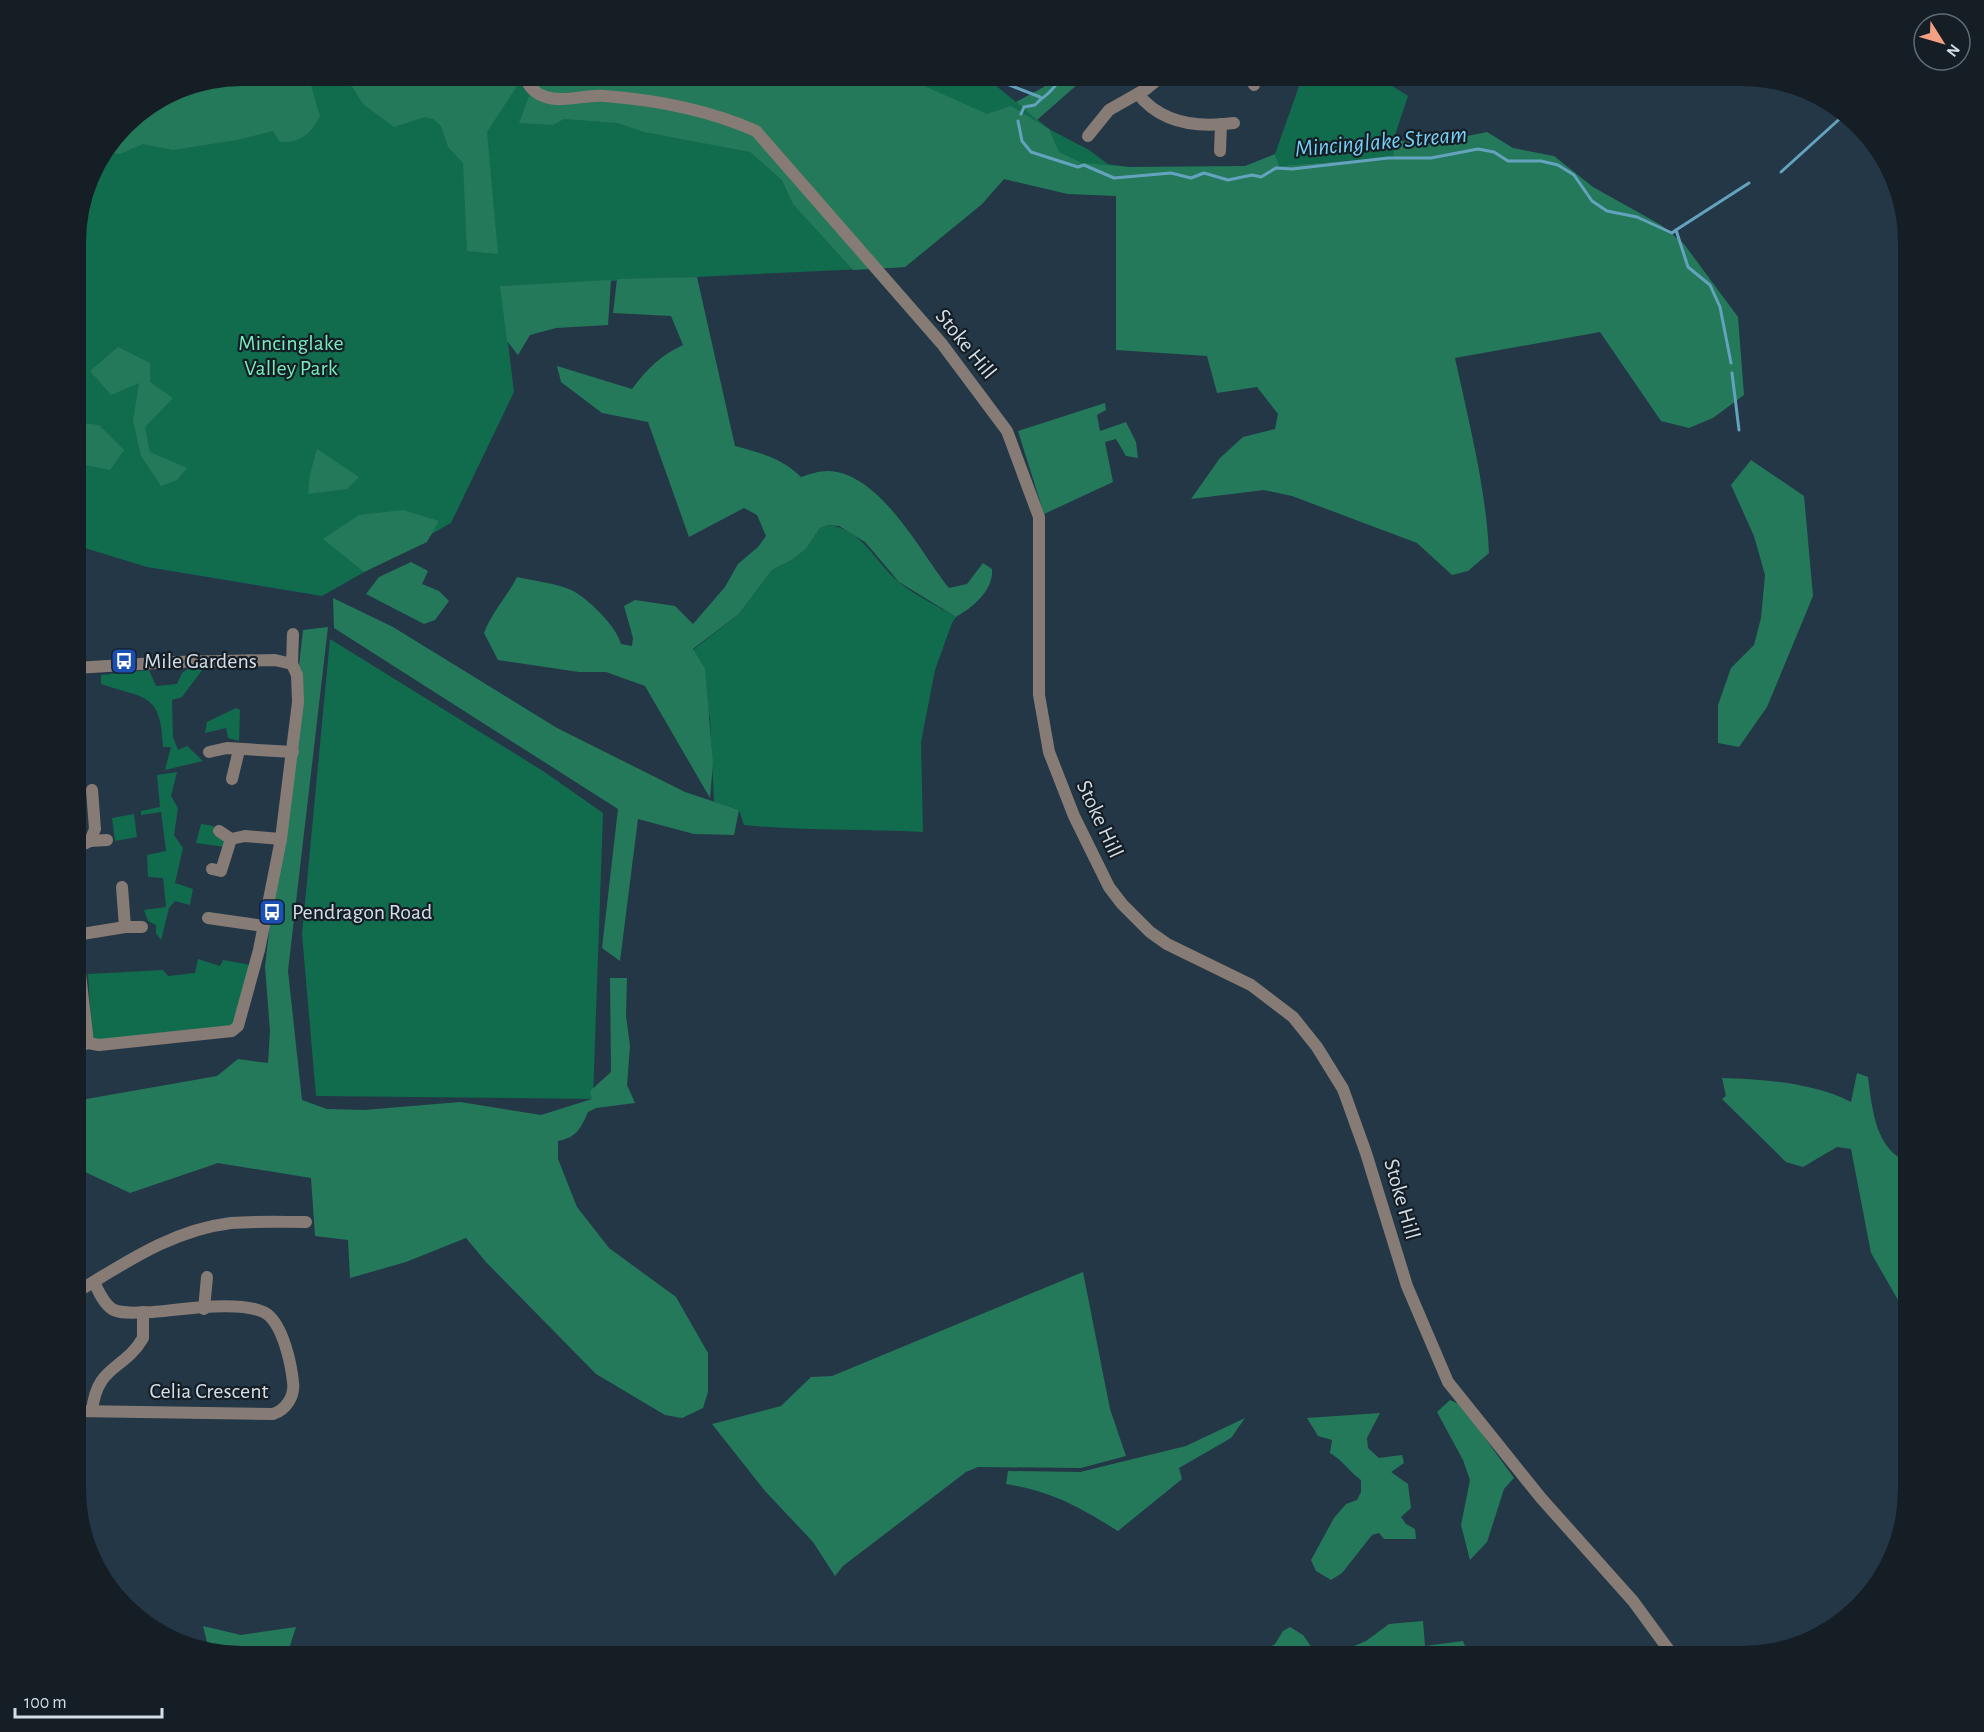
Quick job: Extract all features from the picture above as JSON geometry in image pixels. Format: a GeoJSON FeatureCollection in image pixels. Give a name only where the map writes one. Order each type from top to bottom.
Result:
{"type":"FeatureCollection","features":[{"type":"Feature","properties":{"kind":"street","name":"Stoke Hill"},"geometry":{"type":"LineString","coordinates":[[529,85],[548,98],[603,95],[679,106],[734,121],[756,131],[942,344],[1007,431],[1039,517],[1040,695],[1050,752],[1074,816],[1098,866],[1122,904],[1149,932],[1167,944],[1251,985],[1293,1017],[1317,1047],[1343,1089],[1366,1153],[1407,1286],[1448,1382],[1546,1505],[1633,1601],[1666,1646]]}},
{"type":"Feature","properties":{"kind":"street"},"geometry":{"type":"LineString","coordinates":[[1088,136],[1109,110],[1150,85]]}},
{"type":"Feature","properties":{"kind":"street"},"geometry":{"type":"LineString","coordinates":[[1138,94],[1157,113],[1174,121],[1234,123]]}},
{"type":"Feature","properties":{"kind":"street"},"geometry":{"type":"LineString","coordinates":[[1221,124],[1221,151]]}},
{"type":"Feature","properties":{"kind":"street"},"geometry":{"type":"LineString","coordinates":[[86,1024],[88,1043],[99,1046],[232,1031],[238,1026],[264,926],[281,839],[293,752],[297,675],[292,664],[293,634]]}},
{"type":"Feature","properties":{"kind":"street"},"geometry":{"type":"LineString","coordinates":[[86,667],[173,662],[275,660],[292,664]]}},
{"type":"Feature","properties":{"kind":"street"},"geometry":{"type":"LineString","coordinates":[[209,752],[227,748],[293,752]]}},
{"type":"Feature","properties":{"kind":"street"},"geometry":{"type":"LineString","coordinates":[[232,779],[239,750]]}},
{"type":"Feature","properties":{"kind":"street"},"geometry":{"type":"LineString","coordinates":[[90,841],[94,829],[92,790]]}},
{"type":"Feature","properties":{"kind":"street"},"geometry":{"type":"LineString","coordinates":[[219,831],[231,839],[245,836],[281,839]]}},
{"type":"Feature","properties":{"kind":"street"},"geometry":{"type":"LineString","coordinates":[[212,869],[221,871],[231,839]]}},
{"type":"Feature","properties":{"kind":"street"},"geometry":{"type":"LineString","coordinates":[[86,843],[107,840]]}},
{"type":"Feature","properties":{"kind":"street"},"geometry":{"type":"LineString","coordinates":[[122,886],[125,927]]}},
{"type":"Feature","properties":{"kind":"street"},"geometry":{"type":"LineString","coordinates":[[208,918],[264,926]]}},
{"type":"Feature","properties":{"kind":"street"},"geometry":{"type":"LineString","coordinates":[[86,931],[142,927]]}},
{"type":"Feature","properties":{"kind":"street"},"geometry":{"type":"LineString","coordinates":[[86,1287],[138,1254],[185,1234],[231,1223],[306,1222]]}},
{"type":"Feature","properties":{"kind":"street"},"geometry":{"type":"LineString","coordinates":[[204,1309],[207,1277]]}},
{"type":"Feature","properties":{"kind":"street","name":"Celia Crescent"},"geometry":{"type":"LineString","coordinates":[[86,1411],[273,1414],[283,1409],[294,1387],[292,1372],[278,1330],[271,1318],[252,1308],[143,1312],[112,1309],[94,1282]]}},
{"type":"Feature","properties":{"kind":"street"},"geometry":{"type":"LineString","coordinates":[[92,1411],[94,1392],[99,1382],[143,1338],[143,1312]]}},
{"type":"Feature","properties":{"kind":"green space","name":"Mincinglake Valley Park"},"geometry":{"type":"Polygon","coordinates":[[[242,85],[995,85],[1049,129],[1089,150],[1108,164],[1129,167],[1068,194],[1004,179],[982,204],[905,267],[501,286],[514,392],[451,523],[322,596],[147,567],[86,548],[86,231],[88,211],[97,182],[112,155],[139,124],[182,97],[211,88],[242,85]]]}},
{"type":"Feature","properties":{"kind":"green space"},"geometry":{"type":"Polygon","coordinates":[[[242,85],[311,85],[320,116],[309,132],[293,141],[280,142],[273,131],[237,140],[173,150],[143,144],[120,154],[113,153],[131,131],[155,112],[182,97],[211,88],[242,85]]]}},
{"type":"Feature","properties":{"kind":"green space"},"geometry":{"type":"Polygon","coordinates":[[[351,85],[518,85],[487,132],[498,254],[467,251],[463,163],[448,147],[441,126],[433,119],[425,117],[394,127],[363,104],[351,85]]]}},
{"type":"Feature","properties":{"kind":"green space"},"geometry":{"type":"Polygon","coordinates":[[[533,85],[922,85],[987,114],[1011,106],[1049,129],[1059,152],[1082,163],[1129,167],[1245,166],[1275,154],[1279,166],[1393,157],[1394,139],[1422,145],[1487,132],[1513,148],[1554,156],[1593,187],[1661,225],[1684,244],[1738,317],[1744,395],[1713,418],[1689,428],[1661,421],[1600,332],[1455,358],[1481,479],[1489,553],[1468,571],[1452,575],[1417,543],[1292,496],[1264,490],[1191,499],[1220,458],[1243,437],[1275,429],[1278,414],[1257,387],[1217,393],[1207,356],[1116,350],[1116,196],[1068,194],[1004,179],[982,204],[905,267],[853,270],[793,204],[782,180],[750,152],[644,132],[618,123],[564,119],[553,125],[519,123],[533,85]]]}},
{"type":"Feature","properties":{"kind":"green space"},"geometry":{"type":"Polygon","coordinates":[[[1046,85],[1077,85],[1037,120],[1016,102],[1046,85]]]}},
{"type":"Feature","properties":{"kind":"green space"},"geometry":{"type":"Polygon","coordinates":[[[1299,85],[1391,85],[1408,96],[1394,138],[1393,157],[1278,166],[1275,154],[1299,85]]]}},
{"type":"Feature","properties":{"kind":"green space"},"geometry":{"type":"Polygon","coordinates":[[[697,277],[735,446],[778,461],[801,477],[828,471],[837,472],[854,478],[871,489],[900,521],[949,588],[967,584],[983,563],[992,569],[992,577],[986,591],[975,603],[956,617],[899,582],[865,542],[839,526],[828,525],[820,528],[806,549],[792,560],[772,570],[739,614],[693,649],[705,669],[713,763],[710,798],[645,686],[606,672],[579,672],[498,660],[484,633],[517,577],[558,586],[578,594],[608,621],[621,644],[632,646],[633,638],[624,606],[635,600],[675,606],[693,624],[725,587],[738,564],[758,547],[766,536],[757,515],[744,508],[689,537],[648,422],[602,413],[561,382],[557,366],[632,389],[655,363],[683,345],[671,316],[613,313],[617,279],[697,277]]]}},
{"type":"Feature","properties":{"kind":"green space"},"geometry":{"type":"Polygon","coordinates":[[[611,280],[608,325],[556,328],[530,335],[518,355],[507,341],[500,286],[611,280]]]}},
{"type":"Feature","properties":{"kind":"green space"},"geometry":{"type":"Polygon","coordinates":[[[118,347],[150,363],[150,382],[173,398],[145,427],[150,452],[187,468],[177,480],[161,486],[141,456],[133,421],[139,383],[111,395],[90,371],[118,347]]]}},
{"type":"Feature","properties":{"kind":"green space"},"geometry":{"type":"Polygon","coordinates":[[[1105,403],[1106,410],[1097,415],[1100,431],[1126,422],[1136,442],[1138,458],[1126,456],[1116,439],[1105,442],[1113,482],[1044,514],[1018,431],[1105,403]]]}},
{"type":"Feature","properties":{"kind":"green space"},"geometry":{"type":"Polygon","coordinates":[[[86,423],[99,425],[124,450],[110,470],[86,465],[86,423]]]}},
{"type":"Feature","properties":{"kind":"green space"},"geometry":{"type":"Polygon","coordinates":[[[317,449],[359,477],[347,489],[308,494],[310,474],[317,449]]]}},
{"type":"Feature","properties":{"kind":"green space"},"geometry":{"type":"Polygon","coordinates":[[[1751,460],[1804,496],[1813,596],[1767,707],[1739,747],[1718,743],[1718,705],[1731,668],[1754,645],[1761,618],[1765,575],[1754,536],[1731,485],[1751,460]]]}},
{"type":"Feature","properties":{"kind":"green space"},"geometry":{"type":"Polygon","coordinates":[[[403,510],[439,521],[427,542],[364,572],[323,539],[359,515],[403,510]]]}},
{"type":"Feature","properties":{"kind":"green space"},"geometry":{"type":"Polygon","coordinates":[[[828,525],[840,528],[860,540],[900,583],[956,617],[935,670],[921,742],[923,832],[744,825],[739,810],[714,802],[710,718],[693,650],[739,614],[772,570],[792,560],[806,549],[820,528],[828,525]]]}},
{"type":"Feature","properties":{"kind":"green space"},"geometry":{"type":"Polygon","coordinates":[[[411,562],[428,571],[422,584],[439,591],[449,601],[435,620],[424,624],[366,594],[379,577],[411,562]]]}},
{"type":"Feature","properties":{"kind":"green space"},"geometry":{"type":"Polygon","coordinates":[[[333,598],[393,627],[557,728],[685,792],[739,810],[734,835],[694,834],[638,819],[620,961],[602,948],[618,809],[334,628],[333,598]]]}},
{"type":"Feature","properties":{"kind":"green space"},"geometry":{"type":"Polygon","coordinates":[[[328,627],[288,971],[302,1100],[327,1109],[364,1110],[460,1102],[541,1115],[592,1099],[590,1091],[611,1072],[610,978],[627,978],[626,1016],[630,1046],[627,1085],[635,1103],[596,1108],[588,1112],[574,1135],[558,1141],[558,1159],[577,1207],[609,1248],[676,1297],[708,1353],[708,1392],[703,1408],[682,1418],[665,1415],[596,1374],[486,1262],[466,1238],[406,1262],[350,1278],[348,1240],[315,1236],[311,1178],[218,1163],[130,1193],[86,1172],[86,1099],[217,1076],[238,1059],[268,1063],[270,1031],[265,967],[303,630],[328,627]]]}},
{"type":"Feature","properties":{"kind":"green space"},"geometry":{"type":"Polygon","coordinates":[[[330,639],[543,771],[603,813],[593,1099],[316,1096],[302,934],[330,639]]]}},
{"type":"Feature","properties":{"kind":"green space"},"geometry":{"type":"Polygon","coordinates":[[[192,666],[203,669],[182,697],[172,700],[173,737],[178,750],[187,746],[203,761],[165,770],[171,747],[163,747],[162,729],[154,707],[148,700],[139,696],[101,684],[101,675],[149,670],[156,686],[177,684],[182,673],[192,666]]]}},
{"type":"Feature","properties":{"kind":"green space"},"geometry":{"type":"Polygon","coordinates":[[[236,708],[240,710],[239,741],[228,738],[226,728],[205,733],[207,722],[236,708]]]}},
{"type":"Feature","properties":{"kind":"green space"},"geometry":{"type":"Polygon","coordinates":[[[177,772],[171,796],[178,808],[174,835],[183,848],[175,883],[193,889],[190,905],[175,901],[169,908],[161,940],[156,933],[156,925],[148,921],[144,910],[166,907],[163,878],[148,877],[147,855],[166,851],[161,812],[141,815],[141,811],[160,807],[157,775],[177,772]]]}},
{"type":"Feature","properties":{"kind":"green space"},"geometry":{"type":"Polygon","coordinates":[[[134,814],[137,837],[115,841],[112,818],[134,814]]]}},
{"type":"Feature","properties":{"kind":"green space"},"geometry":{"type":"Polygon","coordinates":[[[201,824],[214,826],[213,834],[224,841],[225,847],[196,843],[201,824]]]}},
{"type":"Feature","properties":{"kind":"green space"},"geometry":{"type":"Polygon","coordinates":[[[198,959],[220,966],[223,960],[251,965],[237,1025],[92,1042],[88,974],[163,970],[168,976],[195,973],[198,959]]]}},
{"type":"Feature","properties":{"kind":"green space"},"geometry":{"type":"Polygon","coordinates":[[[1857,1073],[1868,1077],[1877,1127],[1889,1148],[1898,1156],[1898,1300],[1871,1253],[1851,1149],[1837,1147],[1803,1167],[1786,1162],[1722,1099],[1726,1096],[1722,1078],[1805,1086],[1851,1102],[1857,1073]]]}},
{"type":"Feature","properties":{"kind":"green space"},"geometry":{"type":"Polygon","coordinates":[[[1083,1272],[1110,1409],[1126,1456],[1081,1468],[978,1467],[966,1472],[843,1566],[835,1576],[813,1542],[765,1491],[712,1424],[781,1406],[811,1377],[832,1376],[1083,1272]]]}},
{"type":"Feature","properties":{"kind":"green space"},"geometry":{"type":"Polygon","coordinates":[[[1450,1400],[1461,1405],[1514,1478],[1504,1489],[1487,1542],[1470,1560],[1461,1525],[1470,1480],[1463,1460],[1437,1412],[1450,1400]]]}},
{"type":"Feature","properties":{"kind":"green space"},"geometry":{"type":"Polygon","coordinates":[[[1380,1413],[1367,1438],[1368,1448],[1379,1458],[1402,1455],[1404,1463],[1391,1472],[1408,1484],[1411,1508],[1401,1517],[1406,1524],[1415,1529],[1416,1539],[1384,1539],[1379,1533],[1372,1535],[1342,1573],[1331,1580],[1316,1571],[1311,1560],[1334,1518],[1346,1504],[1357,1500],[1361,1492],[1361,1480],[1330,1453],[1332,1440],[1318,1436],[1307,1418],[1380,1413]]]}},
{"type":"Feature","properties":{"kind":"green space"},"geometry":{"type":"Polygon","coordinates":[[[1245,1418],[1231,1438],[1179,1468],[1182,1479],[1118,1531],[1064,1501],[1038,1491],[1006,1484],[1008,1471],[1080,1472],[1186,1446],[1245,1418]]]}},
{"type":"Feature","properties":{"kind":"green space"},"geometry":{"type":"Polygon","coordinates":[[[1423,1621],[1425,1646],[1354,1646],[1366,1641],[1389,1624],[1423,1621]]]}},
{"type":"Feature","properties":{"kind":"green space"},"geometry":{"type":"Polygon","coordinates":[[[203,1626],[241,1635],[296,1627],[290,1646],[231,1646],[207,1643],[203,1626]]]}},
{"type":"Feature","properties":{"kind":"green space"},"geometry":{"type":"Polygon","coordinates":[[[1290,1627],[1303,1635],[1311,1646],[1272,1646],[1283,1631],[1290,1627]]]}},
{"type":"Feature","properties":{"kind":"green space"},"geometry":{"type":"Polygon","coordinates":[[[1463,1641],[1465,1646],[1425,1646],[1463,1641]]]}},
{"type":"Feature","properties":{"kind":"waterway","name":"Mincinglake Stream"},"geometry":{"type":"LineString","coordinates":[[1009,85],[1041,99],[1035,105],[1024,107],[1021,114]]}},
{"type":"Feature","properties":{"kind":"waterway"},"geometry":{"type":"LineString","coordinates":[[1041,99],[1056,85]]}},
{"type":"Feature","properties":{"kind":"waterway"},"geometry":{"type":"LineString","coordinates":[[1781,172],[1839,119]]}},
{"type":"Feature","properties":{"kind":"waterway","name":"Mincinglake Stream"},"geometry":{"type":"LineString","coordinates":[[1018,121],[1022,141],[1031,152],[1078,167],[1084,165],[1114,178],[1171,173],[1191,178],[1204,173],[1228,180],[1252,175],[1261,177],[1276,168],[1292,169],[1388,158],[1431,158],[1478,149],[1494,152],[1508,161],[1541,161],[1558,165],[1574,175],[1592,201],[1607,211],[1637,217],[1672,233],[1676,230],[1688,267],[1710,285],[1720,307],[1731,363]]}},
{"type":"Feature","properties":{"kind":"waterway"},"geometry":{"type":"LineString","coordinates":[[1676,230],[1749,183]]}},
{"type":"Feature","properties":{"kind":"waterway","name":"Mincinglake Stream"},"geometry":{"type":"LineString","coordinates":[[1732,373],[1739,430]]}},
{"type":"Feature","properties":{"kind":"place","name":"Mile Gardens"},"geometry":{"type":"Point","coordinates":[124,661]}},
{"type":"Feature","properties":{"kind":"place","name":"Pendragon Road"},"geometry":{"type":"Point","coordinates":[272,912]}}]}
